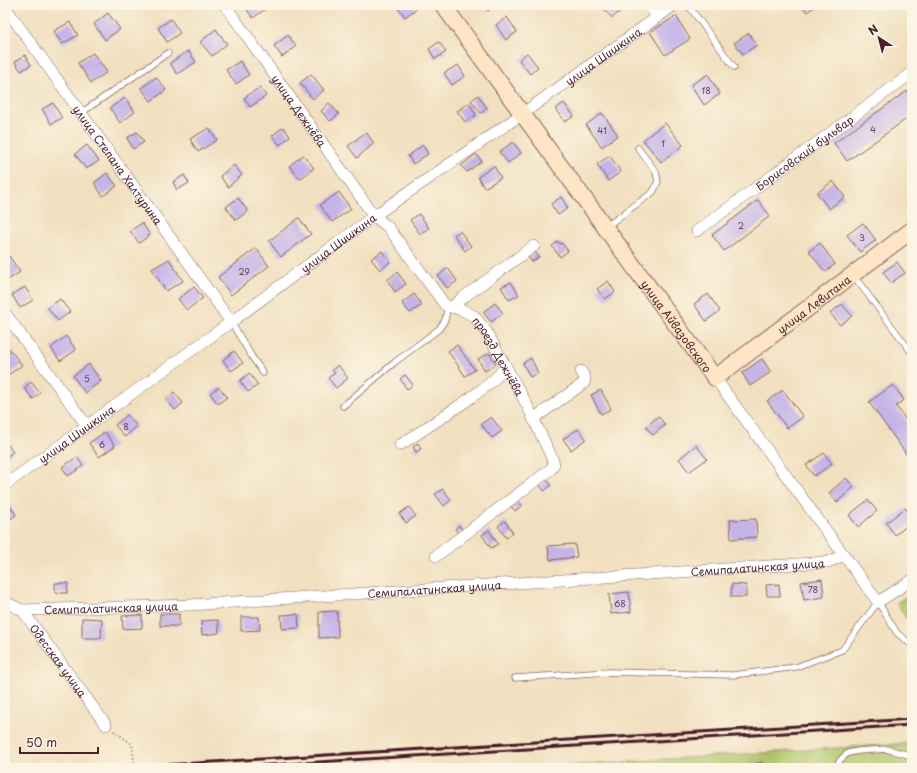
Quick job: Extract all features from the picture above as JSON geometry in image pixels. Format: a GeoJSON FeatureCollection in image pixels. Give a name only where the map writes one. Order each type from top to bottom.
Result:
{"type":"FeatureCollection","features":[{"type":"Feature","properties":{"kind":"street","name":"улица Дежнёва"},"geometry":{"type":"LineString","coordinates":[[225,5],[374,216]]}},
{"type":"Feature","properties":{"kind":"street","name":"улица Айвазовского"},"geometry":{"type":"LineString","coordinates":[[444,5],[878,602]]}},
{"type":"Feature","properties":{"kind":"street"},"geometry":{"type":"LineString","coordinates":[[649,5],[657,16]]}},
{"type":"Feature","properties":{"kind":"street","name":"улица Шишкина"},"geometry":{"type":"LineString","coordinates":[[5,485],[231,322],[374,216],[522,114],[674,5]]}},
{"type":"Feature","properties":{"kind":"street","name":"улица Степана Халтурина"},"geometry":{"type":"LineString","coordinates":[[5,7],[231,322]]}},
{"type":"Feature","properties":{"kind":"street","name":"Борисовский бульвар"},"geometry":{"type":"LineString","coordinates":[[697,231],[912,73]]}},
{"type":"Feature","properties":{"kind":"street","name":"проезд Дежнёва"},"geometry":{"type":"LineString","coordinates":[[374,216],[388,227],[445,305],[462,310],[474,316],[486,331],[534,419],[554,464],[546,474],[436,556]]}},
{"type":"Feature","properties":{"kind":"street","name":"улица Левитана"},"geometry":{"type":"LineString","coordinates":[[715,378],[912,230]]}},
{"type":"Feature","properties":{"kind":"street"},"geometry":{"type":"LineString","coordinates":[[450,307],[534,246]]}},
{"type":"Feature","properties":{"kind":"street"},"geometry":{"type":"LineString","coordinates":[[5,313],[87,426]]}},
{"type":"Feature","properties":{"kind":"street"},"geometry":{"type":"LineString","coordinates":[[400,445],[444,417],[482,389],[501,374],[505,366]]}},
{"type":"Feature","properties":{"kind":"street"},"geometry":{"type":"LineString","coordinates":[[534,419],[584,384],[585,378],[581,371]]}},
{"type":"Feature","properties":{"kind":"street","name":"Семипалатинская улица"},"geometry":{"type":"LineString","coordinates":[[22,610],[198,605],[828,562],[844,555]]}},
{"type":"Feature","properties":{"kind":"street"},"geometry":{"type":"LineString","coordinates":[[878,602],[912,580]]}},
{"type":"Feature","properties":{"kind":"street","name":"Одесская улица"},"geometry":{"type":"LineString","coordinates":[[5,602],[22,610],[106,725]]}},
{"type":"Feature","properties":{"kind":"lane"},"geometry":{"type":"LineString","coordinates":[[688,5],[734,67]]}},
{"type":"Feature","properties":{"kind":"lane"},"geometry":{"type":"LineString","coordinates":[[81,113],[168,52]]}},
{"type":"Feature","properties":{"kind":"lane"},"geometry":{"type":"LineString","coordinates":[[605,228],[653,192],[658,182],[656,172],[638,148]]}},
{"type":"Feature","properties":{"kind":"lane"},"geometry":{"type":"LineString","coordinates":[[853,274],[912,353]]}},
{"type":"Feature","properties":{"kind":"lane"},"geometry":{"type":"LineString","coordinates":[[344,406],[396,362],[439,329],[445,320],[450,307]]}},
{"type":"Feature","properties":{"kind":"lane"},"geometry":{"type":"LineString","coordinates":[[231,322],[263,373]]}},
{"type":"Feature","properties":{"kind":"lane"},"geometry":{"type":"LineString","coordinates":[[515,678],[609,672],[733,675],[796,667],[842,650],[878,602]]}},
{"type":"Feature","properties":{"kind":"lane","name":"улица Айвазовского"},"geometry":{"type":"LineString","coordinates":[[878,602],[897,633],[912,645]]}},
{"type":"Feature","properties":{"kind":"lane"},"geometry":{"type":"LineString","coordinates":[[835,768],[841,759],[848,754],[858,751],[887,749],[912,756]]}},
{"type":"Feature","properties":{"kind":"path"},"geometry":{"type":"LineString","coordinates":[[106,725],[132,744],[135,768]]}},
{"type":"Feature","properties":{"kind":"green space"},"geometry":{"type":"Polygon","coordinates":[[[912,592],[912,627],[897,603],[912,592]]]}},
{"type":"Feature","properties":{"kind":"green space"},"geometry":{"type":"Polygon","coordinates":[[[912,743],[912,768],[534,768],[912,743]]]}},
{"type":"Feature","properties":{"kind":"building"},"geometry":{"type":"Polygon","coordinates":[[[249,5],[267,5],[268,7],[253,18],[246,8],[249,5]]]}},
{"type":"Feature","properties":{"kind":"building"},"geometry":{"type":"Polygon","coordinates":[[[396,5],[413,5],[416,9],[405,17],[396,5]]]}},
{"type":"Feature","properties":{"kind":"building"},"geometry":{"type":"Polygon","coordinates":[[[483,5],[494,5],[488,11],[483,5]]]}},
{"type":"Feature","properties":{"kind":"building"},"geometry":{"type":"Polygon","coordinates":[[[600,5],[622,5],[624,8],[612,18],[600,5]]]}},
{"type":"Feature","properties":{"kind":"building"},"geometry":{"type":"Polygon","coordinates":[[[802,5],[817,5],[807,12],[802,5]]]}},
{"type":"Feature","properties":{"kind":"building"},"geometry":{"type":"Polygon","coordinates":[[[108,13],[120,29],[105,40],[94,24],[108,13]]]}},
{"type":"Feature","properties":{"kind":"building"},"geometry":{"type":"Polygon","coordinates":[[[676,16],[690,39],[665,55],[650,32],[676,16]]]}},
{"type":"Feature","properties":{"kind":"building"},"geometry":{"type":"Polygon","coordinates":[[[507,17],[517,32],[506,40],[496,25],[507,17]]]}},
{"type":"Feature","properties":{"kind":"building"},"geometry":{"type":"Polygon","coordinates":[[[171,19],[180,33],[167,42],[158,28],[171,19]]]}},
{"type":"Feature","properties":{"kind":"building"},"geometry":{"type":"Polygon","coordinates":[[[70,22],[78,35],[62,44],[54,31],[70,22]]]}},
{"type":"Feature","properties":{"kind":"building"},"geometry":{"type":"Polygon","coordinates":[[[216,29],[227,44],[212,56],[200,42],[216,29]]]}},
{"type":"Feature","properties":{"kind":"building"},"geometry":{"type":"Polygon","coordinates":[[[749,33],[757,45],[743,54],[734,43],[749,33]]]}},
{"type":"Feature","properties":{"kind":"building"},"geometry":{"type":"Polygon","coordinates":[[[288,35],[296,46],[282,57],[274,46],[288,35]]]}},
{"type":"Feature","properties":{"kind":"building"},"geometry":{"type":"Polygon","coordinates":[[[439,42],[446,52],[435,59],[429,49],[439,42]]]}},
{"type":"Feature","properties":{"kind":"building"},"geometry":{"type":"Polygon","coordinates":[[[188,51],[196,62],[177,74],[170,63],[188,51]]]}},
{"type":"Feature","properties":{"kind":"building"},"geometry":{"type":"Polygon","coordinates":[[[93,53],[107,72],[91,83],[78,63],[93,53]]]}},
{"type":"Feature","properties":{"kind":"building"},"geometry":{"type":"Polygon","coordinates":[[[527,53],[538,67],[530,74],[519,60],[527,53]]]}},
{"type":"Feature","properties":{"kind":"building"},"geometry":{"type":"Polygon","coordinates":[[[25,55],[31,65],[21,71],[15,62],[25,55]]]}},
{"type":"Feature","properties":{"kind":"building"},"geometry":{"type":"Polygon","coordinates":[[[240,61],[249,75],[236,84],[226,70],[240,61]]]}},
{"type":"Feature","properties":{"kind":"building"},"geometry":{"type":"Polygon","coordinates":[[[458,65],[465,76],[452,85],[444,73],[458,65]]]}},
{"type":"Feature","properties":{"kind":"building"},"geometry":{"type":"Polygon","coordinates":[[[311,74],[324,90],[313,99],[300,83],[311,74]]]}},
{"type":"Feature","properties":{"kind":"building"},"geometry":{"type":"Polygon","coordinates":[[[708,74],[720,94],[704,105],[691,85],[708,74]]]}},
{"type":"Feature","properties":{"kind":"building"},"geometry":{"type":"Polygon","coordinates":[[[156,77],[166,90],[151,101],[141,88],[156,77]]]}},
{"type":"Feature","properties":{"kind":"building"},"geometry":{"type":"Polygon","coordinates":[[[260,87],[266,96],[250,107],[244,98],[260,87]]]}},
{"type":"Feature","properties":{"kind":"building"},"geometry":{"type":"Polygon","coordinates":[[[907,91],[912,98],[912,115],[847,161],[834,143],[907,91]]]}},
{"type":"Feature","properties":{"kind":"building"},"geometry":{"type":"Polygon","coordinates":[[[478,95],[487,108],[481,113],[471,101],[478,95]]]}},
{"type":"Feature","properties":{"kind":"building"},"geometry":{"type":"Polygon","coordinates":[[[125,98],[135,112],[120,123],[110,108],[125,98]]]}},
{"type":"Feature","properties":{"kind":"building"},"geometry":{"type":"Polygon","coordinates":[[[53,103],[62,118],[51,124],[42,109],[53,103]]]}},
{"type":"Feature","properties":{"kind":"building"},"geometry":{"type":"Polygon","coordinates":[[[329,103],[339,114],[330,121],[321,111],[329,103]]]}},
{"type":"Feature","properties":{"kind":"building"},"geometry":{"type":"Polygon","coordinates":[[[469,103],[476,115],[465,122],[457,111],[469,103]]]}},
{"type":"Feature","properties":{"kind":"building"},"geometry":{"type":"Polygon","coordinates":[[[564,103],[574,116],[565,122],[555,109],[564,103]]]}},
{"type":"Feature","properties":{"kind":"building"},"geometry":{"type":"Polygon","coordinates":[[[602,113],[618,135],[602,147],[586,125],[602,113]]]}},
{"type":"Feature","properties":{"kind":"building"},"geometry":{"type":"Polygon","coordinates":[[[665,123],[683,145],[661,162],[643,140],[665,123]]]}},
{"type":"Feature","properties":{"kind":"building"},"geometry":{"type":"Polygon","coordinates":[[[283,127],[290,136],[280,145],[272,136],[283,127]]]}},
{"type":"Feature","properties":{"kind":"building"},"geometry":{"type":"Polygon","coordinates":[[[209,128],[217,140],[198,152],[190,139],[209,128]]]}},
{"type":"Feature","properties":{"kind":"building"},"geometry":{"type":"Polygon","coordinates":[[[137,132],[144,142],[133,149],[127,138],[137,132]]]}},
{"type":"Feature","properties":{"kind":"building"},"geometry":{"type":"Polygon","coordinates":[[[366,132],[374,143],[357,158],[348,146],[366,132]]]}},
{"type":"Feature","properties":{"kind":"building"},"geometry":{"type":"Polygon","coordinates":[[[513,142],[521,153],[508,163],[499,152],[513,142]]]}},
{"type":"Feature","properties":{"kind":"building"},"geometry":{"type":"Polygon","coordinates":[[[87,145],[99,161],[86,169],[75,154],[87,145]]]}},
{"type":"Feature","properties":{"kind":"building"},"geometry":{"type":"Polygon","coordinates":[[[423,145],[428,154],[413,164],[408,156],[423,145]]]}},
{"type":"Feature","properties":{"kind":"building"},"geometry":{"type":"Polygon","coordinates":[[[476,154],[482,161],[467,172],[461,166],[476,154]]]}},
{"type":"Feature","properties":{"kind":"building"},"geometry":{"type":"Polygon","coordinates":[[[303,155],[314,168],[300,179],[289,166],[303,155]]]}},
{"type":"Feature","properties":{"kind":"building"},"geometry":{"type":"Polygon","coordinates":[[[610,156],[621,172],[608,181],[597,164],[610,156]]]}},
{"type":"Feature","properties":{"kind":"building"},"geometry":{"type":"Polygon","coordinates":[[[234,165],[242,175],[228,187],[220,176],[234,165]]]}},
{"type":"Feature","properties":{"kind":"building"},"geometry":{"type":"Polygon","coordinates":[[[494,166],[501,178],[484,188],[478,177],[494,166]]]}},
{"type":"Feature","properties":{"kind":"building"},"geometry":{"type":"Polygon","coordinates":[[[107,173],[117,186],[103,196],[94,183],[107,173]]]}},
{"type":"Feature","properties":{"kind":"building"},"geometry":{"type":"Polygon","coordinates":[[[184,175],[189,183],[177,190],[173,182],[184,175]]]}},
{"type":"Feature","properties":{"kind":"building"},"geometry":{"type":"Polygon","coordinates":[[[833,181],[845,197],[829,209],[817,193],[833,181]]]}},
{"type":"Feature","properties":{"kind":"building"},"geometry":{"type":"Polygon","coordinates":[[[339,192],[351,209],[332,222],[320,205],[339,192]]]}},
{"type":"Feature","properties":{"kind":"building"},"geometry":{"type":"Polygon","coordinates":[[[561,197],[568,208],[558,215],[551,204],[561,197]]]}},
{"type":"Feature","properties":{"kind":"building"},"geometry":{"type":"Polygon","coordinates":[[[238,198],[248,211],[236,220],[226,207],[238,198]]]}},
{"type":"Feature","properties":{"kind":"building"},"geometry":{"type":"Polygon","coordinates":[[[758,200],[770,216],[724,251],[712,235],[758,200]]]}},
{"type":"Feature","properties":{"kind":"building"},"geometry":{"type":"Polygon","coordinates":[[[419,214],[429,228],[420,234],[410,220],[419,214]]]}},
{"type":"Feature","properties":{"kind":"building"},"geometry":{"type":"Polygon","coordinates":[[[299,218],[311,234],[281,257],[269,241],[299,218]]]}},
{"type":"Feature","properties":{"kind":"building"},"geometry":{"type":"Polygon","coordinates":[[[142,223],[150,235],[139,243],[130,231],[142,223]]]}},
{"type":"Feature","properties":{"kind":"building"},"geometry":{"type":"Polygon","coordinates":[[[863,223],[876,240],[860,252],[847,235],[863,223]]]}},
{"type":"Feature","properties":{"kind":"building"},"geometry":{"type":"Polygon","coordinates":[[[460,231],[471,246],[465,251],[454,235],[460,231]]]}},
{"type":"Feature","properties":{"kind":"building"},"geometry":{"type":"Polygon","coordinates":[[[558,241],[560,244],[562,243],[568,251],[560,257],[552,246],[558,241]]]}},
{"type":"Feature","properties":{"kind":"building"},"geometry":{"type":"Polygon","coordinates":[[[820,243],[835,264],[825,272],[809,251],[820,243]]]}},
{"type":"Feature","properties":{"kind":"building"},"geometry":{"type":"Polygon","coordinates":[[[256,248],[269,266],[231,295],[218,277],[256,248]]]}},
{"type":"Feature","properties":{"kind":"building"},"geometry":{"type":"Polygon","coordinates":[[[382,251],[390,262],[380,270],[371,259],[382,251]]]}},
{"type":"Feature","properties":{"kind":"building"},"geometry":{"type":"Polygon","coordinates":[[[535,252],[539,257],[532,262],[528,257],[535,252]]]}},
{"type":"Feature","properties":{"kind":"building"},"geometry":{"type":"Polygon","coordinates":[[[9,256],[20,272],[5,282],[5,259],[9,256]]]}},
{"type":"Feature","properties":{"kind":"building"},"geometry":{"type":"Polygon","coordinates":[[[169,259],[183,281],[166,291],[152,269],[169,259]]]}},
{"type":"Feature","properties":{"kind":"building"},"geometry":{"type":"Polygon","coordinates":[[[897,262],[905,273],[891,283],[883,272],[897,262]]]}},
{"type":"Feature","properties":{"kind":"building"},"geometry":{"type":"Polygon","coordinates":[[[448,268],[457,281],[447,288],[438,276],[448,268]]]}},
{"type":"Feature","properties":{"kind":"building"},"geometry":{"type":"Polygon","coordinates":[[[397,272],[406,284],[395,292],[387,280],[397,272]]]}},
{"type":"Feature","properties":{"kind":"building"},"geometry":{"type":"Polygon","coordinates":[[[608,281],[615,292],[605,299],[597,289],[608,281]]]}},
{"type":"Feature","properties":{"kind":"building"},"geometry":{"type":"Polygon","coordinates":[[[511,282],[519,295],[509,300],[501,287],[511,282]]]}},
{"type":"Feature","properties":{"kind":"building"},"geometry":{"type":"Polygon","coordinates":[[[25,287],[33,300],[20,308],[12,295],[25,287]]]}},
{"type":"Feature","properties":{"kind":"building"},"geometry":{"type":"Polygon","coordinates":[[[194,287],[203,298],[187,310],[178,299],[194,287]]]}},
{"type":"Feature","properties":{"kind":"building"},"geometry":{"type":"Polygon","coordinates":[[[414,294],[422,305],[410,313],[402,303],[414,294]]]}},
{"type":"Feature","properties":{"kind":"building"},"geometry":{"type":"Polygon","coordinates":[[[708,294],[720,311],[706,321],[694,304],[708,294]]]}},
{"type":"Feature","properties":{"kind":"building"},"geometry":{"type":"Polygon","coordinates":[[[60,299],[70,312],[58,321],[48,308],[60,299]]]}},
{"type":"Feature","properties":{"kind":"building"},"geometry":{"type":"Polygon","coordinates":[[[495,303],[503,313],[491,322],[483,312],[495,303]]]}},
{"type":"Feature","properties":{"kind":"building"},"geometry":{"type":"Polygon","coordinates":[[[842,304],[852,316],[840,325],[830,313],[842,304]]]}},
{"type":"Feature","properties":{"kind":"building"},"geometry":{"type":"Polygon","coordinates":[[[66,336],[76,350],[60,361],[51,348],[66,336]]]}},
{"type":"Feature","properties":{"kind":"building"},"geometry":{"type":"Polygon","coordinates":[[[457,345],[475,370],[465,376],[448,351],[457,345]]]}},
{"type":"Feature","properties":{"kind":"building"},"geometry":{"type":"Polygon","coordinates":[[[7,346],[22,365],[8,375],[5,371],[5,348],[7,346]]]}},
{"type":"Feature","properties":{"kind":"building"},"geometry":{"type":"Polygon","coordinates":[[[234,351],[243,363],[231,371],[223,360],[234,351]]]}},
{"type":"Feature","properties":{"kind":"building"},"geometry":{"type":"Polygon","coordinates":[[[489,353],[496,364],[485,371],[478,359],[489,353]]]}},
{"type":"Feature","properties":{"kind":"building"},"geometry":{"type":"Polygon","coordinates":[[[531,358],[538,373],[530,377],[523,363],[531,358]]]}},
{"type":"Feature","properties":{"kind":"building"},"geometry":{"type":"Polygon","coordinates":[[[762,359],[771,372],[750,386],[742,373],[762,359]]]}},
{"type":"Feature","properties":{"kind":"building"},"geometry":{"type":"Polygon","coordinates":[[[89,364],[101,381],[85,393],[73,376],[89,364]]]}},
{"type":"Feature","properties":{"kind":"building"},"geometry":{"type":"Polygon","coordinates":[[[338,365],[348,378],[336,388],[328,378],[335,373],[332,370],[338,365]]]}},
{"type":"Feature","properties":{"kind":"building"},"geometry":{"type":"Polygon","coordinates":[[[249,373],[258,385],[248,392],[240,381],[249,373]]]}},
{"type":"Feature","properties":{"kind":"building"},"geometry":{"type":"Polygon","coordinates":[[[405,375],[413,385],[407,389],[400,379],[405,375]]]}},
{"type":"Feature","properties":{"kind":"building"},"geometry":{"type":"Polygon","coordinates":[[[31,382],[40,393],[33,399],[24,388],[31,382]]]}},
{"type":"Feature","properties":{"kind":"building"},"geometry":{"type":"Polygon","coordinates":[[[893,385],[904,400],[896,406],[912,428],[912,462],[869,402],[893,385]]]}},
{"type":"Feature","properties":{"kind":"building"},"geometry":{"type":"Polygon","coordinates":[[[219,387],[227,397],[218,404],[210,393],[219,387]]]}},
{"type":"Feature","properties":{"kind":"building"},"geometry":{"type":"Polygon","coordinates":[[[601,390],[611,409],[601,414],[591,395],[601,390]]]}},
{"type":"Feature","properties":{"kind":"building"},"geometry":{"type":"Polygon","coordinates":[[[783,390],[803,417],[787,428],[767,401],[783,390]]]}},
{"type":"Feature","properties":{"kind":"building"},"geometry":{"type":"Polygon","coordinates":[[[174,392],[183,403],[175,410],[166,399],[174,392]]]}},
{"type":"Feature","properties":{"kind":"building"},"geometry":{"type":"Polygon","coordinates":[[[127,415],[137,426],[125,437],[115,425],[127,415]]]}},
{"type":"Feature","properties":{"kind":"building"},"geometry":{"type":"Polygon","coordinates":[[[658,416],[665,425],[653,435],[646,427],[658,416]]]}},
{"type":"Feature","properties":{"kind":"building"},"geometry":{"type":"Polygon","coordinates":[[[491,417],[502,431],[492,438],[481,424],[491,417]]]}},
{"type":"Feature","properties":{"kind":"building"},"geometry":{"type":"Polygon","coordinates":[[[578,429],[586,439],[571,450],[563,439],[578,429]]]}},
{"type":"Feature","properties":{"kind":"building"},"geometry":{"type":"Polygon","coordinates":[[[105,432],[115,446],[99,457],[89,443],[105,432]]]}},
{"type":"Feature","properties":{"kind":"building"},"geometry":{"type":"Polygon","coordinates":[[[5,441],[13,452],[5,458],[5,441]]]}},
{"type":"Feature","properties":{"kind":"building"},"geometry":{"type":"Polygon","coordinates":[[[418,443],[421,449],[416,452],[413,447],[418,443]]]}},
{"type":"Feature","properties":{"kind":"building"},"geometry":{"type":"Polygon","coordinates":[[[696,445],[707,459],[689,472],[679,459],[696,445]]]}},
{"type":"Feature","properties":{"kind":"building"},"geometry":{"type":"Polygon","coordinates":[[[824,453],[832,464],[814,476],[806,465],[824,453]]]}},
{"type":"Feature","properties":{"kind":"building"},"geometry":{"type":"Polygon","coordinates":[[[77,457],[83,466],[68,476],[62,467],[77,457]]]}},
{"type":"Feature","properties":{"kind":"building"},"geometry":{"type":"Polygon","coordinates":[[[846,478],[854,487],[837,502],[829,493],[846,478]]]}},
{"type":"Feature","properties":{"kind":"building"},"geometry":{"type":"Polygon","coordinates":[[[546,479],[551,485],[544,491],[539,484],[546,479]]]}},
{"type":"Feature","properties":{"kind":"building"},"geometry":{"type":"Polygon","coordinates":[[[443,489],[451,500],[444,506],[435,494],[443,489]]]}},
{"type":"Feature","properties":{"kind":"building"},"geometry":{"type":"Polygon","coordinates":[[[517,500],[522,506],[515,511],[510,505],[517,500]]]}},
{"type":"Feature","properties":{"kind":"building"},"geometry":{"type":"Polygon","coordinates":[[[868,500],[877,511],[858,527],[849,515],[868,500]]]}},
{"type":"Feature","properties":{"kind":"building"},"geometry":{"type":"Polygon","coordinates":[[[8,503],[16,515],[5,523],[5,505],[8,503]]]}},
{"type":"Feature","properties":{"kind":"building"},"geometry":{"type":"Polygon","coordinates":[[[409,507],[416,516],[406,523],[399,514],[409,507]]]}},
{"type":"Feature","properties":{"kind":"building"},"geometry":{"type":"Polygon","coordinates":[[[905,508],[912,517],[912,522],[895,535],[886,523],[905,508]]]}},
{"type":"Feature","properties":{"kind":"building"},"geometry":{"type":"Polygon","coordinates":[[[756,519],[757,537],[731,539],[730,520],[756,519]]]}},
{"type":"Feature","properties":{"kind":"building"},"geometry":{"type":"Polygon","coordinates":[[[505,521],[513,533],[506,538],[498,526],[505,521]]]}},
{"type":"Feature","properties":{"kind":"building"},"geometry":{"type":"Polygon","coordinates":[[[459,525],[463,531],[459,534],[455,529],[459,525]]]}},
{"type":"Feature","properties":{"kind":"building"},"geometry":{"type":"Polygon","coordinates":[[[489,530],[498,544],[491,548],[482,535],[489,530]]]}},
{"type":"Feature","properties":{"kind":"building"},"geometry":{"type":"Polygon","coordinates":[[[575,544],[577,557],[550,560],[548,546],[575,544]]]}},
{"type":"Feature","properties":{"kind":"building"},"geometry":{"type":"Polygon","coordinates":[[[822,579],[824,597],[804,600],[801,582],[822,579]]]}},
{"type":"Feature","properties":{"kind":"building"},"geometry":{"type":"Polygon","coordinates":[[[55,583],[68,583],[67,593],[55,593],[55,583]]]}},
{"type":"Feature","properties":{"kind":"building"},"geometry":{"type":"Polygon","coordinates":[[[732,584],[746,585],[746,597],[731,597],[732,584]]]}},
{"type":"Feature","properties":{"kind":"building"},"geometry":{"type":"Polygon","coordinates":[[[779,584],[780,596],[767,596],[766,585],[779,584]]]}},
{"type":"Feature","properties":{"kind":"building"},"geometry":{"type":"Polygon","coordinates":[[[629,592],[631,612],[611,614],[609,594],[629,592]]]}},
{"type":"Feature","properties":{"kind":"building"},"geometry":{"type":"Polygon","coordinates":[[[337,611],[338,637],[319,638],[319,612],[337,611]]]}},
{"type":"Feature","properties":{"kind":"building"},"geometry":{"type":"Polygon","coordinates":[[[160,614],[179,614],[179,626],[160,626],[160,614]]]}},
{"type":"Feature","properties":{"kind":"building"},"geometry":{"type":"Polygon","coordinates":[[[298,614],[299,628],[282,629],[281,615],[298,614]]]}},
{"type":"Feature","properties":{"kind":"building"},"geometry":{"type":"Polygon","coordinates":[[[142,615],[142,628],[123,629],[122,616],[142,615]]]}},
{"type":"Feature","properties":{"kind":"building"},"geometry":{"type":"Polygon","coordinates":[[[241,617],[259,617],[260,630],[241,631],[241,617]]]}},
{"type":"Feature","properties":{"kind":"building"},"geometry":{"type":"Polygon","coordinates":[[[82,618],[102,619],[101,638],[82,638],[82,618]]]}},
{"type":"Feature","properties":{"kind":"building"},"geometry":{"type":"Polygon","coordinates":[[[218,620],[219,633],[202,635],[201,621],[218,620]]]}},
{"type":"Feature","properties":{"kind":"building"},"geometry":{"type":"Polygon","coordinates":[[[762,762],[763,768],[747,768],[747,765],[762,762]]]}},
{"type":"Feature","properties":{"kind":"railway"},"geometry":{"type":"LineString","coordinates":[[114,768],[912,719]]}},
{"type":"Feature","properties":{"kind":"railway"},"geometry":{"type":"LineString","coordinates":[[221,768],[912,725]]}}]}
